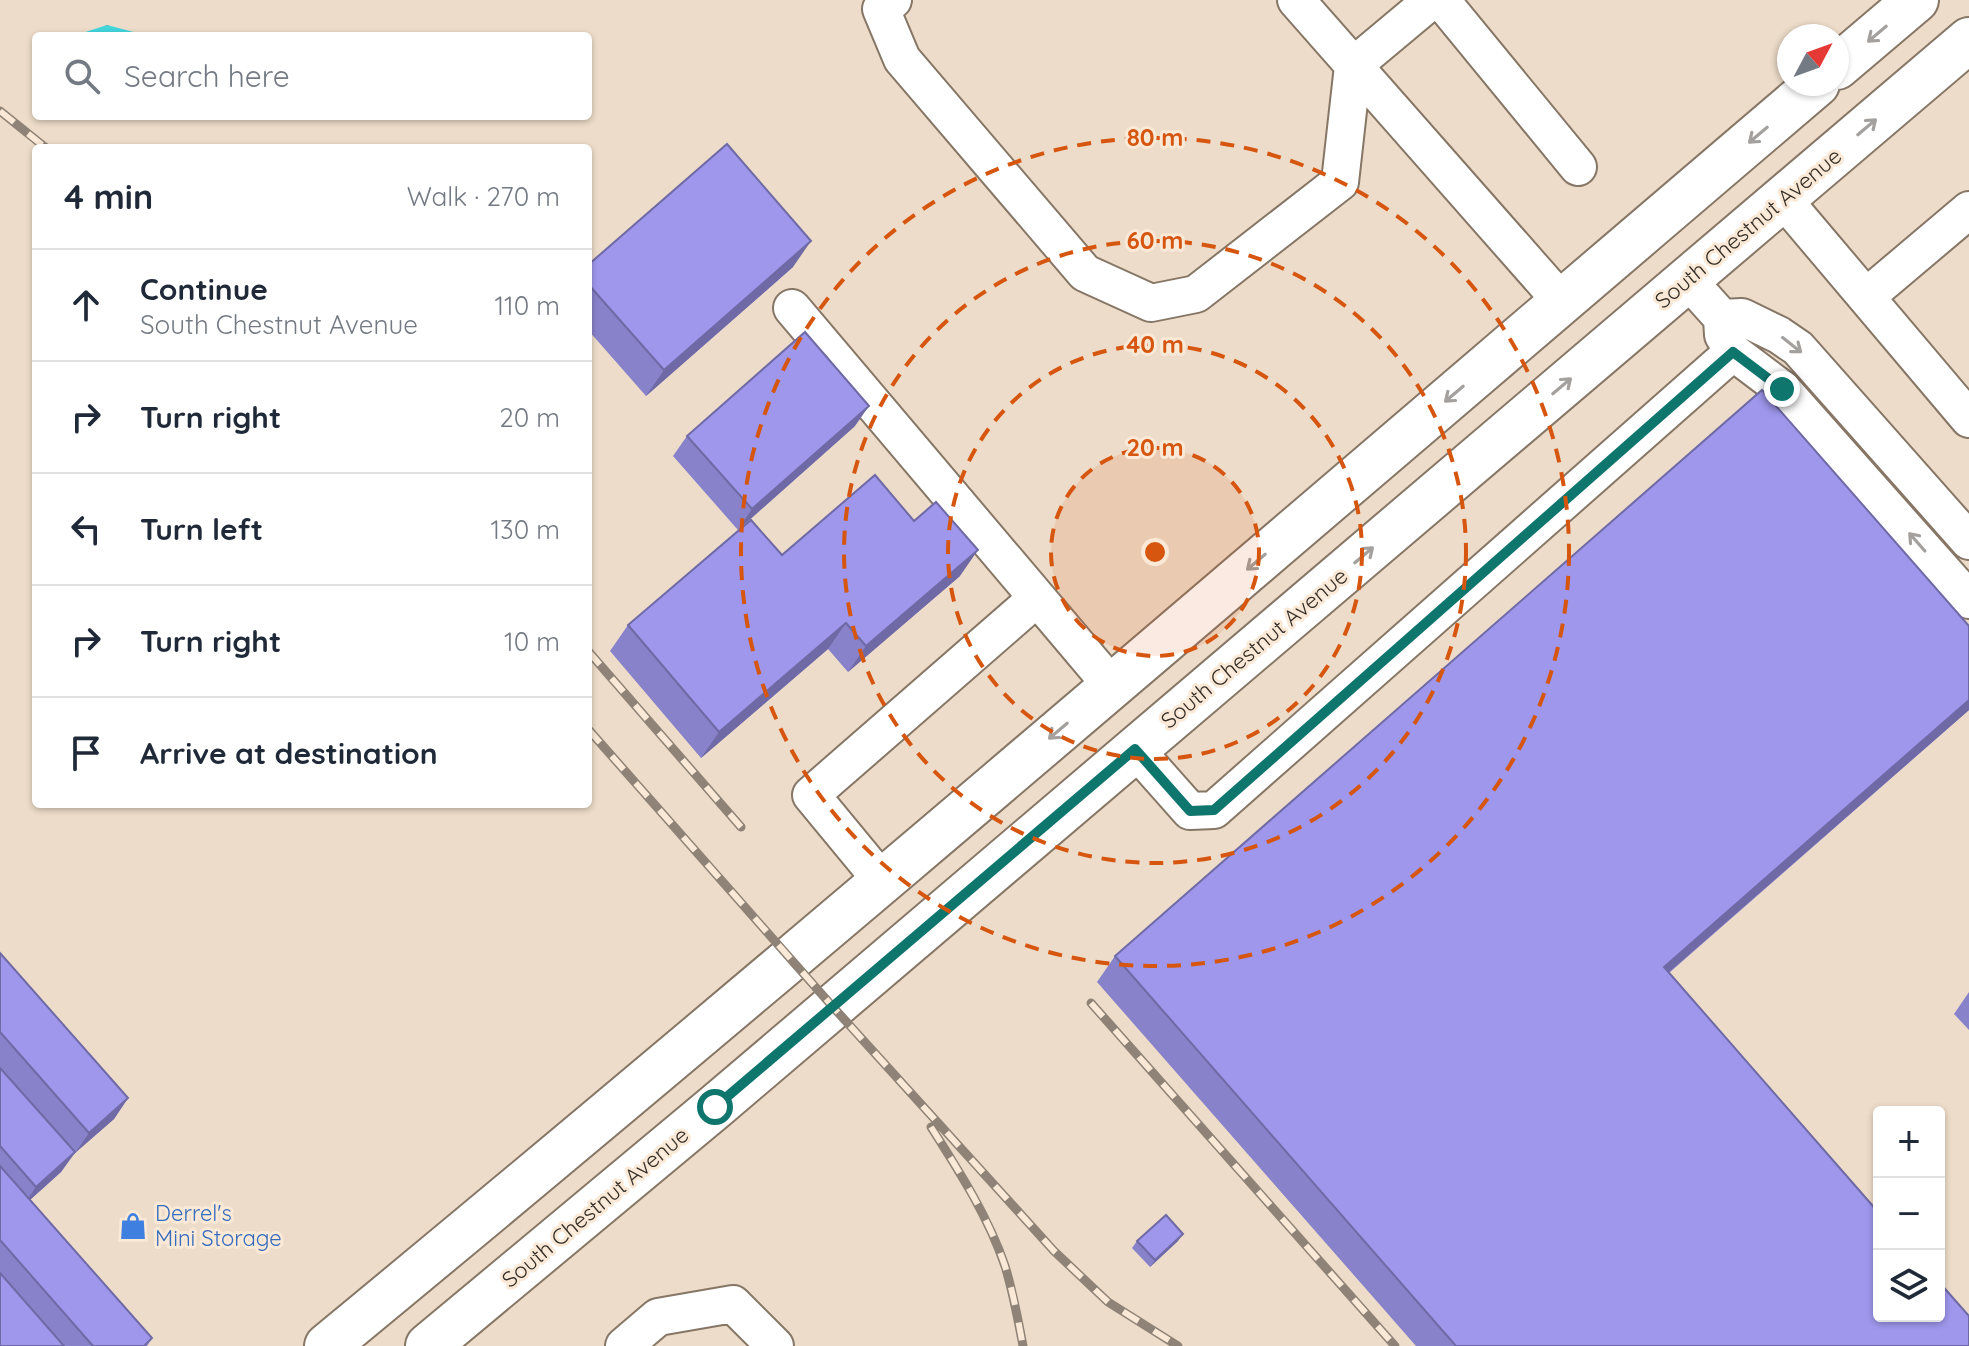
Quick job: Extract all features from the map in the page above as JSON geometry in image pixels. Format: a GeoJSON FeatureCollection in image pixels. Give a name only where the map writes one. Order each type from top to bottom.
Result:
{"type":"FeatureCollection","features":[{"type":"Feature","properties":{"kind":"main road"},"geometry":{"type":"LineString","coordinates":[[1849,57],[1916,0]]}},
{"type":"Feature","properties":{"kind":"main road","name":"South Chestnut Avenue"},"geometry":{"type":"LineString","coordinates":[[428,1346],[715,1107],[1969,40]]}},
{"type":"Feature","properties":{"kind":"main road"},"geometry":{"type":"LineString","coordinates":[[327,1346],[882,881],[1803,96]]}},
{"type":"Feature","properties":{"kind":"lane"},"geometry":{"type":"LineString","coordinates":[[893,0],[881,9],[902,59],[1085,273],[1151,303],[1196,294],[1340,182],[1353,66],[1432,0]]}},
{"type":"Feature","properties":{"kind":"lane"},"geometry":{"type":"LineString","coordinates":[[1296,0],[1562,302]]}},
{"type":"Feature","properties":{"kind":"lane"},"geometry":{"type":"LineString","coordinates":[[1441,0],[1578,167]]}},
{"type":"Feature","properties":{"kind":"lane"},"geometry":{"type":"LineString","coordinates":[[1783,199],[1969,419]]}},
{"type":"Feature","properties":{"kind":"lane"},"geometry":{"type":"LineString","coordinates":[[1866,297],[1969,210]]}},
{"type":"Feature","properties":{"kind":"lane"},"geometry":{"type":"LineString","coordinates":[[1687,279],[1727,335],[1782,389],[1969,600]]}},
{"type":"Feature","properties":{"kind":"lane"},"geometry":{"type":"LineString","coordinates":[[792,308],[1111,685]]}},
{"type":"Feature","properties":{"kind":"lane"},"geometry":{"type":"LineString","coordinates":[[1135,749],[1190,811],[1214,810],[1727,335],[1742,317],[1798,348],[1969,541]]}},
{"type":"Feature","properties":{"kind":"lane"},"geometry":{"type":"LineString","coordinates":[[882,881],[811,795],[1037,598]]}},
{"type":"Feature","properties":{"kind":"lane"},"geometry":{"type":"LineString","coordinates":[[624,1346],[658,1317],[733,1304],[775,1346]]}},
{"type":"Feature","properties":{"kind":"water"},"geometry":{"type":"Polygon","coordinates":[[[107,25],[134,32],[85,32],[107,25]]]}},
{"type":"Feature","properties":{"kind":"building"},"geometry":{"type":"Polygon","coordinates":[[[727,144],[811,241],[664,370],[592,289],[592,262],[727,144]]]}},
{"type":"Feature","properties":{"kind":"building"},"geometry":{"type":"Polygon","coordinates":[[[805,332],[869,406],[752,509],[687,436],[805,332]]]}},
{"type":"Feature","properties":{"kind":"building"},"geometry":{"type":"Polygon","coordinates":[[[1762,390],[1969,626],[1969,700],[1664,967],[1873,1206],[1873,1322],[1945,1322],[1945,1289],[1969,1316],[1969,1346],[1456,1346],[1115,956],[1762,390]]]}},
{"type":"Feature","properties":{"kind":"building"},"geometry":{"type":"Polygon","coordinates":[[[875,475],[914,521],[936,502],[978,550],[866,646],[846,623],[719,732],[628,625],[751,520],[782,555],[875,475]]]}},
{"type":"Feature","properties":{"kind":"building"},"geometry":{"type":"Polygon","coordinates":[[[0,953],[128,1098],[89,1133],[0,1032],[0,953]]]}},
{"type":"Feature","properties":{"kind":"building"},"geometry":{"type":"Polygon","coordinates":[[[0,1068],[75,1152],[36,1187],[0,1146],[0,1068]]]}},
{"type":"Feature","properties":{"kind":"building"},"geometry":{"type":"Polygon","coordinates":[[[0,1166],[152,1338],[144,1346],[93,1346],[0,1240],[0,1166]]]}},
{"type":"Feature","properties":{"kind":"building"},"geometry":{"type":"Polygon","coordinates":[[[1166,1215],[1183,1234],[1155,1260],[1137,1241],[1166,1215]]]}},
{"type":"Feature","properties":{"kind":"building"},"geometry":{"type":"Polygon","coordinates":[[[0,1273],[64,1346],[0,1346],[0,1273]]]}},
{"type":"Feature","properties":{"kind":"railway"},"geometry":{"type":"LineString","coordinates":[[0,111],[41,144]]}},
{"type":"Feature","properties":{"kind":"railway"},"geometry":{"type":"LineString","coordinates":[[592,656],[741,827]]}},
{"type":"Feature","properties":{"kind":"railway"},"geometry":{"type":"LineString","coordinates":[[592,734],[1054,1251],[1108,1302],[1178,1346]]}},
{"type":"Feature","properties":{"kind":"railway"},"geometry":{"type":"LineString","coordinates":[[1091,1003],[1395,1346]]}},
{"type":"Feature","properties":{"kind":"railway"},"geometry":{"type":"LineString","coordinates":[[931,1127],[972,1194],[998,1247],[1023,1346]]}},
{"type":"Feature","properties":{"kind":"place","name":"Derrel's Mini Storage"},"geometry":{"type":"Point","coordinates":[133,1226]}},
{"type":"Feature","properties":{"kind":"route"},"geometry":{"type":"LineString","coordinates":[[715,1107],[1135,749],[1190,811],[1214,810],[1733,352],[1782,389]]}}]}
